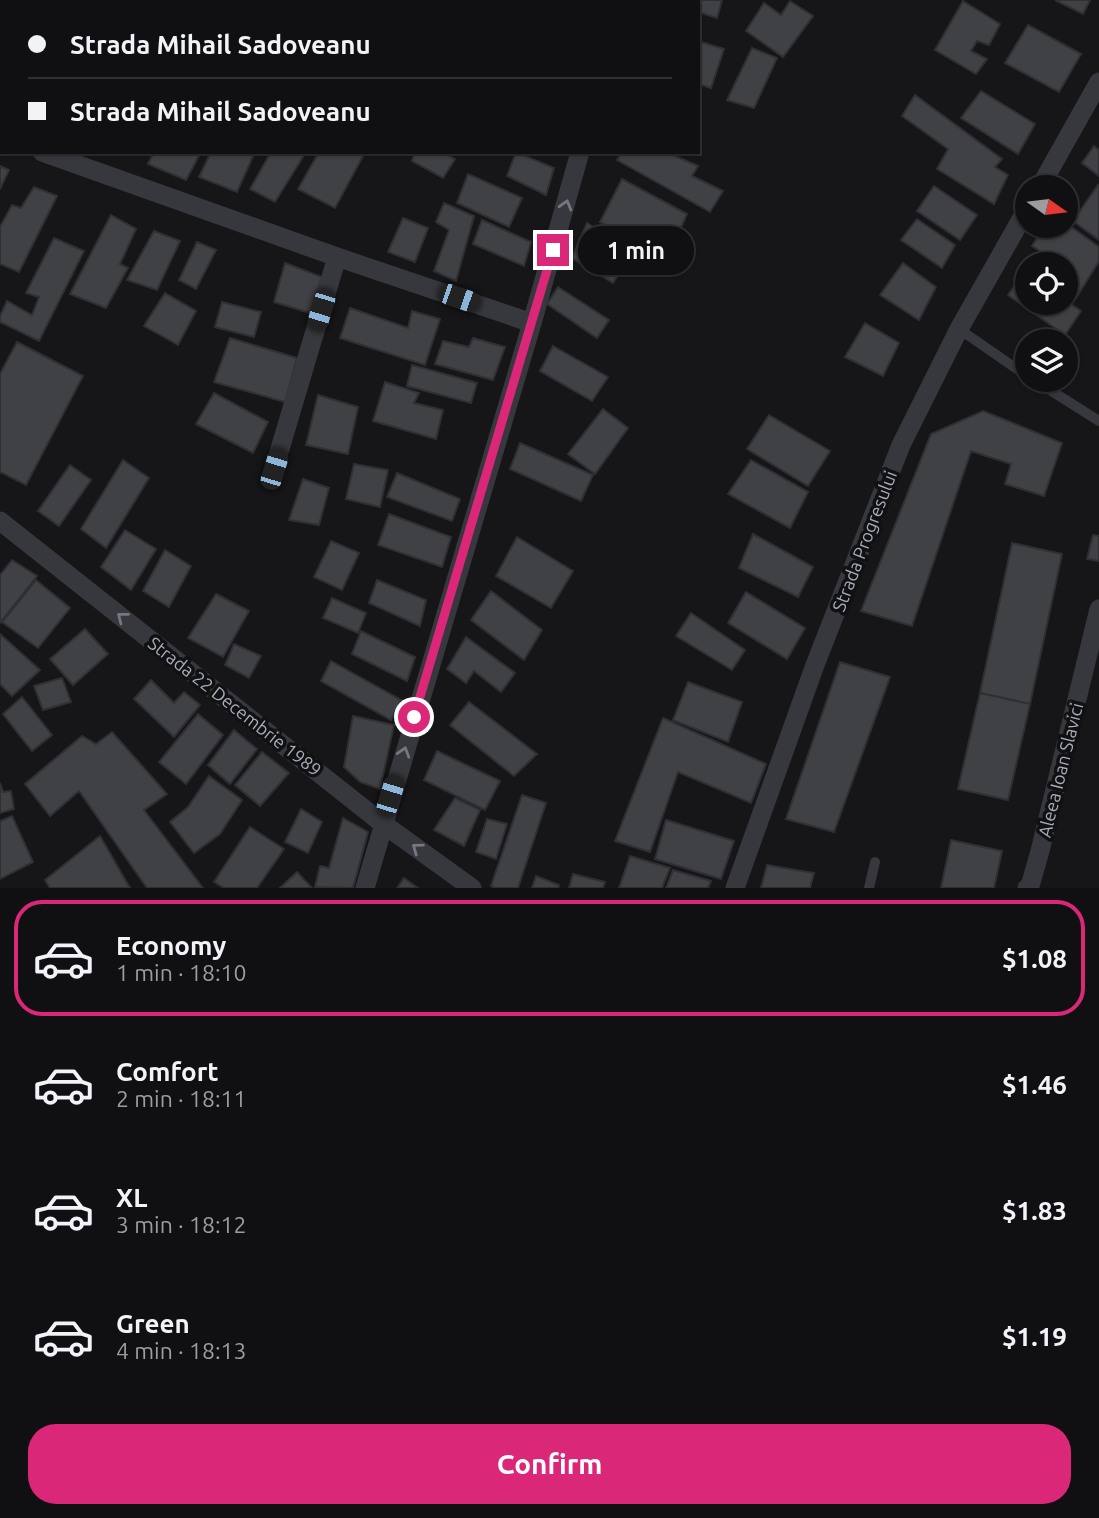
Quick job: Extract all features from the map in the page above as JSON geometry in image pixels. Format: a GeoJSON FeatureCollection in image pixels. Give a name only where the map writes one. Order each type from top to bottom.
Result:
{"type":"FeatureCollection","features":[{"type":"Feature","properties":{"kind":"street"},"geometry":{"type":"LineString","coordinates":[[1047,175],[1099,82]]}},
{"type":"Feature","properties":{"kind":"street"},"geometry":{"type":"LineString","coordinates":[[48,154],[532,323]]}},
{"type":"Feature","properties":{"kind":"street"},"geometry":{"type":"LineString","coordinates":[[365,888],[579,154]]}},
{"type":"Feature","properties":{"kind":"street","name":"Strada Progresului"},"geometry":{"type":"LineString","coordinates":[[735,888],[815,665],[901,445],[959,329],[1015,230]]}},
{"type":"Feature","properties":{"kind":"street"},"geometry":{"type":"LineString","coordinates":[[274,469],[337,257]]}},
{"type":"Feature","properties":{"kind":"street","name":"Strada 22 Decembrie 1989"},"geometry":{"type":"LineString","coordinates":[[0,521],[382,823],[472,888]]}},
{"type":"Feature","properties":{"kind":"street","name":"Aleea Ioan Slavici"},"geometry":{"type":"LineString","coordinates":[[1027,888],[1030,886],[1040,851],[1099,609]]}},
{"type":"Feature","properties":{"kind":"lane"},"geometry":{"type":"LineString","coordinates":[[959,329],[1015,368]]}},
{"type":"Feature","properties":{"kind":"lane"},"geometry":{"type":"LineString","coordinates":[[1053,392],[1099,421]]}},
{"type":"Feature","properties":{"kind":"lane"},"geometry":{"type":"LineString","coordinates":[[869,888],[875,862]]}},
{"type":"Feature","properties":{"kind":"building"},"geometry":{"type":"Polygon","coordinates":[[[700,0],[722,0],[717,18],[700,13],[700,0]]]}},
{"type":"Feature","properties":{"kind":"building"},"geometry":{"type":"Polygon","coordinates":[[[1055,0],[1090,0],[1083,14],[1055,0]]]}},
{"type":"Feature","properties":{"kind":"building"},"geometry":{"type":"Polygon","coordinates":[[[790,1],[813,16],[783,57],[746,31],[764,3],[781,15],[790,1]]]}},
{"type":"Feature","properties":{"kind":"building"},"geometry":{"type":"Polygon","coordinates":[[[963,1],[1000,24],[989,45],[977,41],[971,51],[987,59],[976,74],[935,50],[963,1]]]}},
{"type":"Feature","properties":{"kind":"building"},"geometry":{"type":"Polygon","coordinates":[[[1028,25],[1081,54],[1059,92],[1005,63],[1028,25]]]}},
{"type":"Feature","properties":{"kind":"building"},"geometry":{"type":"Polygon","coordinates":[[[700,42],[724,49],[711,88],[700,85],[700,42]]]}},
{"type":"Feature","properties":{"kind":"building"},"geometry":{"type":"Polygon","coordinates":[[[752,48],[777,58],[754,108],[727,100],[752,48]]]}},
{"type":"Feature","properties":{"kind":"building"},"geometry":{"type":"Polygon","coordinates":[[[981,91],[1035,124],[1018,154],[961,118],[981,91]]]}},
{"type":"Feature","properties":{"kind":"building"},"geometry":{"type":"Polygon","coordinates":[[[915,95],[1002,159],[995,167],[1008,175],[994,204],[937,169],[948,149],[902,116],[915,95]]]}},
{"type":"Feature","properties":{"kind":"building"},"geometry":{"type":"Polygon","coordinates":[[[1094,146],[1099,150],[1099,176],[1082,163],[1094,146]]]}},
{"type":"Feature","properties":{"kind":"building"},"geometry":{"type":"Polygon","coordinates":[[[153,154],[200,154],[186,180],[148,164],[153,154]]]}},
{"type":"Feature","properties":{"kind":"building"},"geometry":{"type":"Polygon","coordinates":[[[210,154],[254,154],[237,192],[199,177],[210,154]]]}},
{"type":"Feature","properties":{"kind":"building"},"geometry":{"type":"Polygon","coordinates":[[[270,154],[305,154],[275,202],[250,189],[270,154]]]}},
{"type":"Feature","properties":{"kind":"building"},"geometry":{"type":"Polygon","coordinates":[[[318,154],[363,156],[335,208],[298,189],[318,154]]]}},
{"type":"Feature","properties":{"kind":"building"},"geometry":{"type":"Polygon","coordinates":[[[414,154],[446,154],[455,159],[443,178],[412,161],[414,154]]]}},
{"type":"Feature","properties":{"kind":"building"},"geometry":{"type":"Polygon","coordinates":[[[515,154],[554,168],[546,195],[507,176],[515,154]]]}},
{"type":"Feature","properties":{"kind":"building"},"geometry":{"type":"Polygon","coordinates":[[[621,154],[674,154],[698,166],[692,176],[723,191],[710,212],[617,160],[621,154]]]}},
{"type":"Feature","properties":{"kind":"building"},"geometry":{"type":"Polygon","coordinates":[[[0,166],[9,170],[0,189],[0,166]]]}},
{"type":"Feature","properties":{"kind":"building"},"geometry":{"type":"Polygon","coordinates":[[[468,174],[522,198],[509,227],[457,203],[468,174]]]}},
{"type":"Feature","properties":{"kind":"building"},"geometry":{"type":"Polygon","coordinates":[[[622,179],[687,214],[667,259],[600,222],[622,179]]]}},
{"type":"Feature","properties":{"kind":"building"},"geometry":{"type":"Polygon","coordinates":[[[1098,185],[1099,240],[1078,225],[1078,214],[1098,185]]]}},
{"type":"Feature","properties":{"kind":"building"},"geometry":{"type":"Polygon","coordinates":[[[934,186],[977,215],[960,240],[917,211],[934,186]]]}},
{"type":"Feature","properties":{"kind":"building"},"geometry":{"type":"Polygon","coordinates":[[[34,187],[57,196],[19,272],[0,264],[0,227],[12,205],[21,208],[34,187]]]}},
{"type":"Feature","properties":{"kind":"building"},"geometry":{"type":"Polygon","coordinates":[[[444,203],[474,216],[456,281],[434,271],[449,230],[436,222],[444,203]]]}},
{"type":"Feature","properties":{"kind":"building"},"geometry":{"type":"Polygon","coordinates":[[[111,215],[136,229],[120,264],[128,268],[106,308],[70,294],[111,215]]]}},
{"type":"Feature","properties":{"kind":"building"},"geometry":{"type":"Polygon","coordinates":[[[403,218],[428,228],[415,262],[388,252],[403,218]]]}},
{"type":"Feature","properties":{"kind":"building"},"geometry":{"type":"Polygon","coordinates":[[[917,219],[955,245],[942,268],[901,240],[917,219]]]}},
{"type":"Feature","properties":{"kind":"building"},"geometry":{"type":"Polygon","coordinates":[[[482,220],[531,242],[524,266],[473,244],[482,220]]]}},
{"type":"Feature","properties":{"kind":"building"},"geometry":{"type":"Polygon","coordinates":[[[587,223],[609,237],[602,248],[627,261],[613,283],[572,258],[587,223]]]}},
{"type":"Feature","properties":{"kind":"building"},"geometry":{"type":"Polygon","coordinates":[[[154,231],[180,241],[157,290],[127,280],[154,231]]]}},
{"type":"Feature","properties":{"kind":"building"},"geometry":{"type":"Polygon","coordinates":[[[1078,232],[1099,247],[1099,261],[1078,295],[1078,252],[1042,252],[1032,246],[1037,238],[1078,238],[1078,232]]]}},
{"type":"Feature","properties":{"kind":"building"},"geometry":{"type":"Polygon","coordinates":[[[54,238],[84,251],[39,341],[0,322],[0,316],[7,301],[32,315],[39,297],[26,293],[54,238]]]}},
{"type":"Feature","properties":{"kind":"building"},"geometry":{"type":"Polygon","coordinates":[[[197,242],[216,250],[196,289],[179,280],[197,242]]]}},
{"type":"Feature","properties":{"kind":"building"},"geometry":{"type":"Polygon","coordinates":[[[285,263],[322,277],[310,313],[274,302],[285,263]]]}},
{"type":"Feature","properties":{"kind":"building"},"geometry":{"type":"Polygon","coordinates":[[[903,263],[936,287],[919,320],[880,295],[903,263]]]}},
{"type":"Feature","properties":{"kind":"building"},"geometry":{"type":"Polygon","coordinates":[[[1015,285],[1015,300],[1008,295],[1015,285]]]}},
{"type":"Feature","properties":{"kind":"building"},"geometry":{"type":"Polygon","coordinates":[[[558,287],[609,320],[597,338],[547,304],[558,287]]]}},
{"type":"Feature","properties":{"kind":"building"},"geometry":{"type":"Polygon","coordinates":[[[165,293],[196,311],[178,345],[144,326],[165,293]]]}},
{"type":"Feature","properties":{"kind":"building"},"geometry":{"type":"Polygon","coordinates":[[[222,302],[261,312],[254,337],[215,327],[222,302]]]}},
{"type":"Feature","properties":{"kind":"building"},"geometry":{"type":"Polygon","coordinates":[[[350,308],[408,328],[412,311],[440,319],[425,365],[340,338],[350,308]]]}},
{"type":"Feature","properties":{"kind":"building"},"geometry":{"type":"Polygon","coordinates":[[[1078,309],[1081,311],[1069,329],[1056,329],[1036,315],[1078,315],[1078,309]]]}},
{"type":"Feature","properties":{"kind":"building"},"geometry":{"type":"Polygon","coordinates":[[[865,323],[899,343],[883,376],[845,357],[865,323]]]}},
{"type":"Feature","properties":{"kind":"building"},"geometry":{"type":"Polygon","coordinates":[[[230,338],[297,358],[285,402],[214,382],[230,338]]]}},
{"type":"Feature","properties":{"kind":"building"},"geometry":{"type":"Polygon","coordinates":[[[473,338],[505,347],[493,380],[435,364],[443,341],[469,347],[473,338]]]}},
{"type":"Feature","properties":{"kind":"building"},"geometry":{"type":"Polygon","coordinates":[[[17,342],[83,376],[26,485],[0,472],[0,374],[17,342]]]}},
{"type":"Feature","properties":{"kind":"building"},"geometry":{"type":"Polygon","coordinates":[[[553,346],[608,377],[592,401],[540,371],[553,346]]]}},
{"type":"Feature","properties":{"kind":"building"},"geometry":{"type":"Polygon","coordinates":[[[412,365],[477,383],[471,403],[407,386],[412,365]]]}},
{"type":"Feature","properties":{"kind":"building"},"geometry":{"type":"Polygon","coordinates":[[[385,382],[419,393],[414,403],[443,410],[436,439],[373,421],[385,382]]]}},
{"type":"Feature","properties":{"kind":"building"},"geometry":{"type":"Polygon","coordinates":[[[214,393],[268,422],[253,453],[196,424],[214,393]]]}},
{"type":"Feature","properties":{"kind":"building"},"geometry":{"type":"Polygon","coordinates":[[[318,395],[358,407],[348,454],[306,445],[318,395]]]}},
{"type":"Feature","properties":{"kind":"building"},"geometry":{"type":"Polygon","coordinates":[[[603,409],[628,428],[595,474],[568,454],[603,409]]]}},
{"type":"Feature","properties":{"kind":"building"},"geometry":{"type":"Polygon","coordinates":[[[983,411],[1062,443],[1044,496],[1005,484],[1011,464],[971,451],[912,626],[861,611],[931,434],[983,411]]]}},
{"type":"Feature","properties":{"kind":"building"},"geometry":{"type":"Polygon","coordinates":[[[769,415],[830,451],[808,486],[747,449],[769,415]]]}},
{"type":"Feature","properties":{"kind":"building"},"geometry":{"type":"Polygon","coordinates":[[[520,443],[593,475],[581,501],[510,469],[520,443]]]}},
{"type":"Feature","properties":{"kind":"building"},"geometry":{"type":"Polygon","coordinates":[[[123,460],[149,478],[106,548],[81,529],[123,460]]]}},
{"type":"Feature","properties":{"kind":"building"},"geometry":{"type":"Polygon","coordinates":[[[751,460],[808,492],[790,528],[728,494],[751,460]]]}},
{"type":"Feature","properties":{"kind":"building"},"geometry":{"type":"Polygon","coordinates":[[[354,464],[388,470],[380,507],[346,499],[354,464]]]}},
{"type":"Feature","properties":{"kind":"building"},"geometry":{"type":"Polygon","coordinates":[[[70,465],[91,480],[59,526],[38,511],[70,465]]]}},
{"type":"Feature","properties":{"kind":"building"},"geometry":{"type":"Polygon","coordinates":[[[397,473],[460,499],[452,521],[387,497],[397,473]]]}},
{"type":"Feature","properties":{"kind":"building"},"geometry":{"type":"Polygon","coordinates":[[[303,479],[329,488],[319,525],[289,520],[303,479]]]}},
{"type":"Feature","properties":{"kind":"building"},"geometry":{"type":"Polygon","coordinates":[[[389,514],[451,537],[442,567],[378,545],[389,514]]]}},
{"type":"Feature","properties":{"kind":"building"},"geometry":{"type":"Polygon","coordinates":[[[125,530],[156,549],[131,590],[101,567],[125,530]]]}},
{"type":"Feature","properties":{"kind":"building"},"geometry":{"type":"Polygon","coordinates":[[[753,534],[813,567],[798,597],[739,568],[753,534]]]}},
{"type":"Feature","properties":{"kind":"building"},"geometry":{"type":"Polygon","coordinates":[[[1093,535],[1099,536],[1099,561],[1087,559],[1093,535]]]}},
{"type":"Feature","properties":{"kind":"building"},"geometry":{"type":"Polygon","coordinates":[[[517,537],[573,571],[551,608],[496,576],[517,537]]]}},
{"type":"Feature","properties":{"kind":"building"},"geometry":{"type":"Polygon","coordinates":[[[331,541],[359,553],[342,590],[314,577],[331,541]]]}},
{"type":"Feature","properties":{"kind":"building"},"geometry":{"type":"Polygon","coordinates":[[[1012,543],[1062,554],[1030,704],[980,693],[1012,543]]]}},
{"type":"Feature","properties":{"kind":"building"},"geometry":{"type":"Polygon","coordinates":[[[165,550],[191,566],[169,607],[143,591],[165,550]]]}},
{"type":"Feature","properties":{"kind":"building"},"geometry":{"type":"Polygon","coordinates":[[[12,560],[37,576],[0,623],[0,575],[12,560]]]}},
{"type":"Feature","properties":{"kind":"building"},"geometry":{"type":"Polygon","coordinates":[[[36,580],[70,608],[38,648],[2,622],[36,580]]]}},
{"type":"Feature","properties":{"kind":"building"},"geometry":{"type":"Polygon","coordinates":[[[377,580],[426,600],[420,626],[369,603],[377,580]]]}},
{"type":"Feature","properties":{"kind":"building"},"geometry":{"type":"Polygon","coordinates":[[[491,591],[542,630],[524,660],[471,620],[491,591]]]}},
{"type":"Feature","properties":{"kind":"building"},"geometry":{"type":"Polygon","coordinates":[[[746,592],[805,628],[787,659],[728,623],[746,592]]]}},
{"type":"Feature","properties":{"kind":"building"},"geometry":{"type":"Polygon","coordinates":[[[216,594],[249,611],[223,657],[188,638],[216,594]]]}},
{"type":"Feature","properties":{"kind":"building"},"geometry":{"type":"Polygon","coordinates":[[[332,598],[366,613],[358,633],[323,618],[332,598]]]}},
{"type":"Feature","properties":{"kind":"building"},"geometry":{"type":"Polygon","coordinates":[[[691,613],[745,650],[732,670],[676,636],[691,613]]]}},
{"type":"Feature","properties":{"kind":"building"},"geometry":{"type":"Polygon","coordinates":[[[85,629],[108,654],[73,685],[50,659],[85,629]]]}},
{"type":"Feature","properties":{"kind":"building"},"geometry":{"type":"Polygon","coordinates":[[[361,631],[415,657],[407,681],[352,654],[361,631]]]}},
{"type":"Feature","properties":{"kind":"building"},"geometry":{"type":"Polygon","coordinates":[[[0,634],[40,670],[12,696],[0,684],[0,634]]]}},
{"type":"Feature","properties":{"kind":"building"},"geometry":{"type":"Polygon","coordinates":[[[466,637],[515,673],[501,692],[474,671],[466,683],[447,669],[466,637]]]}},
{"type":"Feature","properties":{"kind":"building"},"geometry":{"type":"Polygon","coordinates":[[[234,644],[261,656],[249,678],[225,665],[234,644]]]}},
{"type":"Feature","properties":{"kind":"building"},"geometry":{"type":"Polygon","coordinates":[[[331,661],[401,700],[391,720],[321,681],[331,661]]]}},
{"type":"Feature","properties":{"kind":"building"},"geometry":{"type":"Polygon","coordinates":[[[840,662],[890,677],[834,832],[786,819],[840,662]]]}},
{"type":"Feature","properties":{"kind":"building"},"geometry":{"type":"Polygon","coordinates":[[[62,678],[71,702],[43,710],[34,686],[62,678]]]}},
{"type":"Feature","properties":{"kind":"building"},"geometry":{"type":"Polygon","coordinates":[[[151,680],[174,703],[184,692],[200,705],[174,737],[134,699],[151,680]]]}},
{"type":"Feature","properties":{"kind":"building"},"geometry":{"type":"Polygon","coordinates":[[[688,682],[742,702],[728,742],[673,720],[688,682]]]}},
{"type":"Feature","properties":{"kind":"building"},"geometry":{"type":"Polygon","coordinates":[[[980,693],[1030,704],[1008,800],[958,789],[980,693]]]}},
{"type":"Feature","properties":{"kind":"building"},"geometry":{"type":"Polygon","coordinates":[[[22,697],[52,735],[32,751],[3,714],[22,697]]]}},
{"type":"Feature","properties":{"kind":"building"},"geometry":{"type":"Polygon","coordinates":[[[469,702],[537,754],[514,776],[450,725],[469,702]]]}},
{"type":"Feature","properties":{"kind":"building"},"geometry":{"type":"Polygon","coordinates":[[[198,714],[223,735],[186,784],[159,762],[198,714]]]}},
{"type":"Feature","properties":{"kind":"building"},"geometry":{"type":"Polygon","coordinates":[[[353,716],[394,725],[380,789],[360,782],[344,767],[353,716]]]}},
{"type":"Feature","properties":{"kind":"building"},"geometry":{"type":"Polygon","coordinates":[[[663,718],[766,764],[751,803],[678,772],[650,852],[615,841],[663,718]]]}},
{"type":"Feature","properties":{"kind":"building"},"geometry":{"type":"Polygon","coordinates":[[[234,730],[257,749],[230,784],[208,765],[234,730]]]}},
{"type":"Feature","properties":{"kind":"building"},"geometry":{"type":"Polygon","coordinates":[[[112,732],[167,794],[144,810],[203,888],[147,888],[79,791],[50,816],[25,784],[82,736],[96,744],[112,732]]]}},
{"type":"Feature","properties":{"kind":"building"},"geometry":{"type":"Polygon","coordinates":[[[437,751],[500,781],[485,810],[424,780],[437,751]]]}},
{"type":"Feature","properties":{"kind":"building"},"geometry":{"type":"Polygon","coordinates":[[[262,752],[289,773],[260,806],[235,785],[262,752]]]}},
{"type":"Feature","properties":{"kind":"building"},"geometry":{"type":"Polygon","coordinates":[[[209,776],[242,800],[220,834],[194,853],[170,822],[188,807],[209,776]]]}},
{"type":"Feature","properties":{"kind":"building"},"geometry":{"type":"Polygon","coordinates":[[[0,783],[3,792],[11,791],[14,809],[0,813],[0,783]]]}},
{"type":"Feature","properties":{"kind":"building"},"geometry":{"type":"Polygon","coordinates":[[[522,795],[546,803],[518,888],[495,888],[491,886],[522,795]]]}},
{"type":"Feature","properties":{"kind":"building"},"geometry":{"type":"Polygon","coordinates":[[[455,798],[480,810],[464,846],[434,830],[455,798]]]}},
{"type":"Feature","properties":{"kind":"building"},"geometry":{"type":"Polygon","coordinates":[[[301,809],[322,822],[308,853],[285,842],[301,809]]]}},
{"type":"Feature","properties":{"kind":"building"},"geometry":{"type":"Polygon","coordinates":[[[12,816],[33,862],[0,879],[0,821],[12,816]]]}},
{"type":"Feature","properties":{"kind":"building"},"geometry":{"type":"Polygon","coordinates":[[[343,818],[368,832],[353,888],[315,887],[320,866],[329,868],[343,818]]]}},
{"type":"Feature","properties":{"kind":"building"},"geometry":{"type":"Polygon","coordinates":[[[487,819],[507,824],[496,859],[476,852],[487,819]]]}},
{"type":"Feature","properties":{"kind":"building"},"geometry":{"type":"Polygon","coordinates":[[[666,820],[734,841],[721,879],[655,859],[666,820]]]}},
{"type":"Feature","properties":{"kind":"building"},"geometry":{"type":"Polygon","coordinates":[[[250,827],[284,849],[257,888],[224,888],[214,882],[250,827]]]}},
{"type":"Feature","properties":{"kind":"building"},"geometry":{"type":"Polygon","coordinates":[[[100,836],[130,888],[50,888],[45,880],[100,836]]]}},
{"type":"Feature","properties":{"kind":"building"},"geometry":{"type":"Polygon","coordinates":[[[951,840],[1002,851],[994,888],[941,888],[951,840]]]}},
{"type":"Feature","properties":{"kind":"building"},"geometry":{"type":"Polygon","coordinates":[[[630,856],[670,868],[662,888],[619,888],[630,856]]]}},
{"type":"Feature","properties":{"kind":"building"},"geometry":{"type":"Polygon","coordinates":[[[767,865],[814,873],[810,888],[761,888],[767,865]]]}},
{"type":"Feature","properties":{"kind":"building"},"geometry":{"type":"Polygon","coordinates":[[[673,870],[711,881],[708,888],[666,888],[673,870]]]}},
{"type":"Feature","properties":{"kind":"building"},"geometry":{"type":"Polygon","coordinates":[[[297,872],[312,888],[280,888],[297,872]]]}},
{"type":"Feature","properties":{"kind":"building"},"geometry":{"type":"Polygon","coordinates":[[[573,874],[605,882],[603,888],[569,888],[573,874]]]}},
{"type":"Feature","properties":{"kind":"building"},"geometry":{"type":"Polygon","coordinates":[[[536,876],[559,885],[558,888],[532,888],[536,876]]]}},
{"type":"Feature","properties":{"kind":"building"},"geometry":{"type":"Polygon","coordinates":[[[404,878],[418,888],[397,888],[404,878]]]}},
{"type":"Feature","properties":{"kind":"route"},"geometry":{"type":"LineString","coordinates":[[414,717],[553,250]]}}]}
